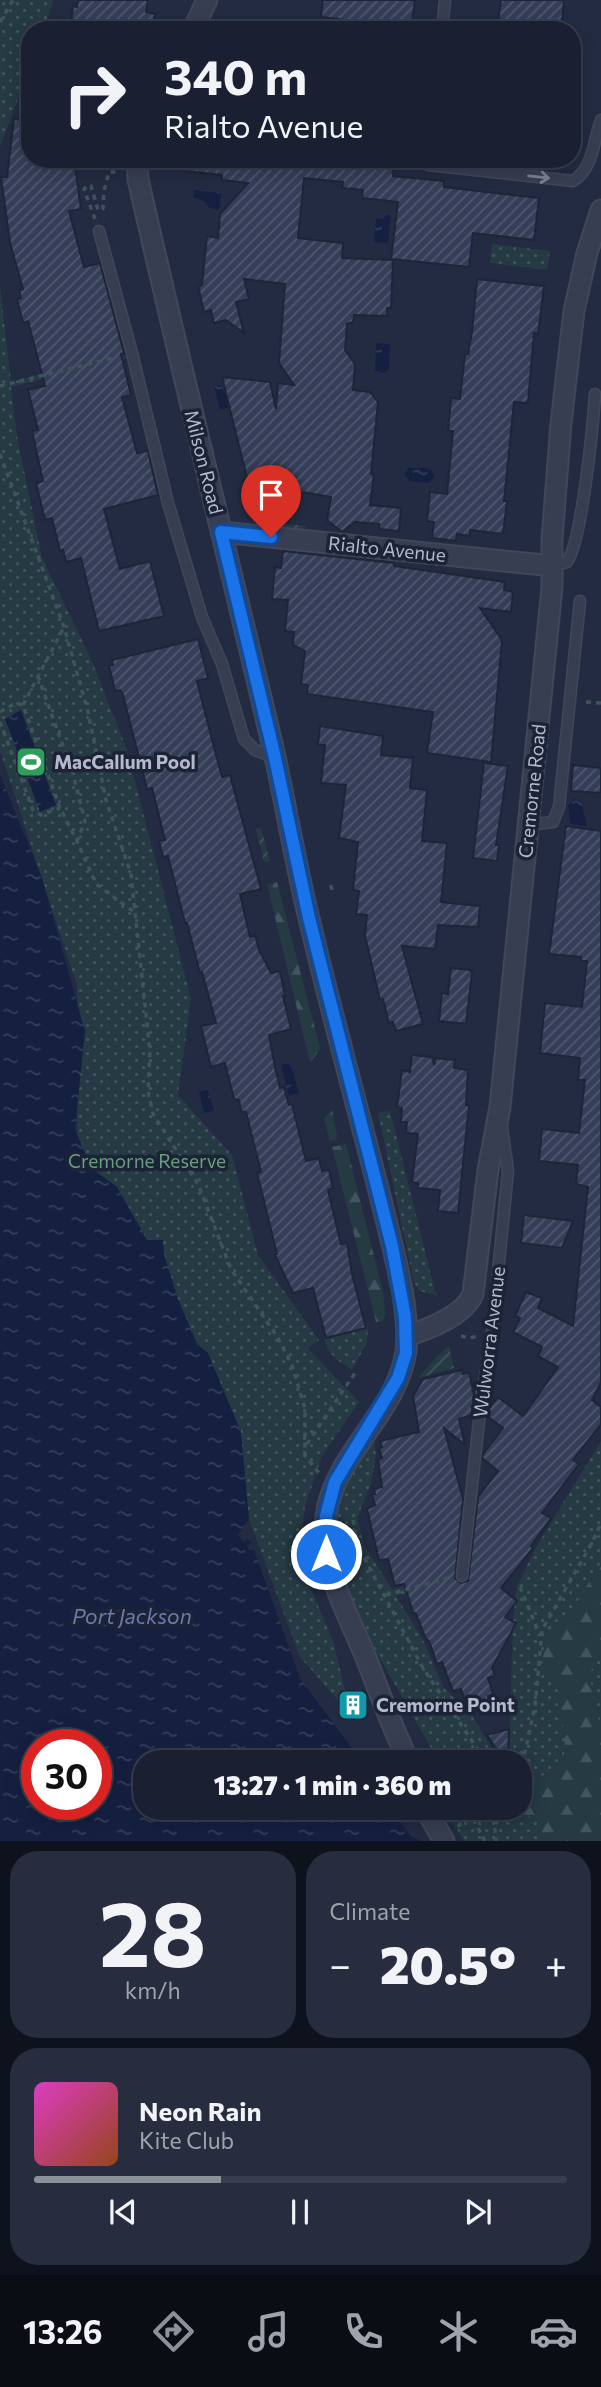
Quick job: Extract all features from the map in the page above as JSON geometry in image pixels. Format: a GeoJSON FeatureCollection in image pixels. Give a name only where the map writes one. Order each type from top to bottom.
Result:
{"type":"FeatureCollection","features":[{"type":"Feature","properties":{"kind":"street"},"geometry":{"type":"LineString","coordinates":[[196,21],[207,0]]}},
{"type":"Feature","properties":{"kind":"street","name":"Milson Road"},"geometry":{"type":"LineString","coordinates":[[137,168],[184,382],[275,758],[309,918],[398,1272],[407,1336],[406,1353],[398,1378],[335,1482],[325,1527],[328,1565],[334,1584],[368,1662],[390,1725],[403,1750]]}},
{"type":"Feature","properties":{"kind":"street","name":"Cremorne Road"},"geometry":{"type":"LineString","coordinates":[[407,1336],[423,1331],[459,1311],[472,1297],[488,1170],[500,1107],[553,566],[552,539],[561,423],[574,311],[590,243],[601,210]]}},
{"type":"Feature","properties":{"kind":"street","name":"Rialto Avenue"},"geometry":{"type":"LineString","coordinates":[[221,532],[553,566]]}},
{"type":"Feature","properties":{"kind":"street"},"geometry":{"type":"LineString","coordinates":[[432,1820],[444,1841]]}},
{"type":"Feature","properties":{"kind":"lane"},"geometry":{"type":"LineString","coordinates":[[443,21],[444,0]]}},
{"type":"Feature","properties":{"kind":"lane"},"geometry":{"type":"LineString","coordinates":[[455,168],[573,181],[582,174],[590,159],[601,120]]}},
{"type":"Feature","properties":{"kind":"lane"},"geometry":{"type":"LineString","coordinates":[[99,231],[178,537],[202,617],[222,664],[244,738],[255,750],[275,758]]}},
{"type":"Feature","properties":{"kind":"lane"},"geometry":{"type":"LineString","coordinates":[[553,566],[567,562],[573,548],[588,463],[595,394]]}},
{"type":"Feature","properties":{"kind":"lane"},"geometry":{"type":"LineString","coordinates":[[528,825],[553,822],[559,807],[580,601]]}},
{"type":"Feature","properties":{"kind":"lane","name":"Wulworra Avenue"},"geometry":{"type":"LineString","coordinates":[[462,1576],[482,1394],[492,1333],[508,1171],[500,1107]]}},
{"type":"Feature","properties":{"kind":"path"},"geometry":{"type":"LineString","coordinates":[[0,22],[13,0]]}},
{"type":"Feature","properties":{"kind":"path"},"geometry":{"type":"LineString","coordinates":[[99,231],[84,189],[88,185],[92,186],[98,210],[103,209],[104,191],[110,172],[128,168]]}},
{"type":"Feature","properties":{"kind":"path"},"geometry":{"type":"LineString","coordinates":[[0,386],[132,353]]}},
{"type":"Feature","properties":{"kind":"path"},"geometry":{"type":"LineString","coordinates":[[0,454],[64,627],[88,712],[106,800],[131,874],[150,1052],[149,1092],[153,1114],[198,1184],[232,1269],[278,1338],[292,1365],[305,1409],[306,1457],[317,1472],[335,1482]]}},
{"type":"Feature","properties":{"kind":"path"},"geometry":{"type":"LineString","coordinates":[[64,627],[23,705],[60,808],[96,884],[134,912]]}},
{"type":"Feature","properties":{"kind":"path"},"geometry":{"type":"LineString","coordinates":[[38,676],[73,774],[85,821],[77,841]]}},
{"type":"Feature","properties":{"kind":"path"},"geometry":{"type":"LineString","coordinates":[[0,712],[16,703],[23,705]]}},
{"type":"Feature","properties":{"kind":"path"},"geometry":{"type":"LineString","coordinates":[[0,722],[33,810],[41,816],[60,808]]}},
{"type":"Feature","properties":{"kind":"path"},"geometry":{"type":"LineString","coordinates":[[331,886],[332,892]]}},
{"type":"Feature","properties":{"kind":"path"},"geometry":{"type":"LineString","coordinates":[[460,1336],[470,1339]]}},
{"type":"Feature","properties":{"kind":"path"},"geometry":{"type":"LineString","coordinates":[[305,1446],[355,1373]]}},
{"type":"Feature","properties":{"kind":"path"},"geometry":{"type":"LineString","coordinates":[[354,1520],[358,1546],[423,1668],[478,1750]]}},
{"type":"Feature","properties":{"kind":"path"},"geometry":{"type":"LineString","coordinates":[[526,1750],[535,1707],[541,1638],[548,1617],[592,1543],[601,1522]]}},
{"type":"Feature","properties":{"kind":"path"},"geometry":{"type":"LineString","coordinates":[[386,1595],[462,1576]]}},
{"type":"Feature","properties":{"kind":"path"},"geometry":{"type":"LineString","coordinates":[[520,1587],[541,1638]]}},
{"type":"Feature","properties":{"kind":"path"},"geometry":{"type":"LineString","coordinates":[[525,1750],[528,1744]]}},
{"type":"Feature","properties":{"kind":"path"},"geometry":{"type":"LineString","coordinates":[[461,1829],[459,1825],[472,1818],[485,1841]]}},
{"type":"Feature","properties":{"kind":"path"},"geometry":{"type":"LineString","coordinates":[[494,1820],[494,1841]]}},
{"type":"Feature","properties":{"kind":"path"},"geometry":{"type":"LineString","coordinates":[[495,1826],[498,1820]]}},
{"type":"Feature","properties":{"kind":"green space"},"geometry":{"type":"Polygon","coordinates":[[[0,0],[54,0],[46,21],[21,21],[21,91],[0,147],[0,0]]]}},
{"type":"Feature","properties":{"kind":"green space"},"geometry":{"type":"Polygon","coordinates":[[[492,244],[550,251],[547,270],[490,263],[492,244]]]}},
{"type":"Feature","properties":{"kind":"green space","name":"Cremorne Reserve"},"geometry":{"type":"Polygon","coordinates":[[[0,286],[11,382],[124,354],[125,359],[11,387],[17,436],[42,558],[92,661],[127,750],[191,999],[178,1095],[232,1155],[258,1255],[319,1340],[308,1348],[359,1402],[322,1456],[305,1506],[302,1530],[309,1585],[333,1640],[351,1715],[300,1657],[249,1519],[245,1481],[77,1187],[77,986],[0,750],[0,286]]]}},
{"type":"Feature","properties":{"kind":"green space"},"geometry":{"type":"Polygon","coordinates":[[[252,520],[306,526],[305,530],[256,525],[252,520]]]}},
{"type":"Feature","properties":{"kind":"green space"},"geometry":{"type":"Polygon","coordinates":[[[261,828],[270,861],[264,862],[256,829],[261,828]]]}},
{"type":"Feature","properties":{"kind":"green space"},"geometry":{"type":"Polygon","coordinates":[[[277,882],[320,1049],[310,1063],[267,884],[277,882]]]}},
{"type":"Feature","properties":{"kind":"green space"},"geometry":{"type":"Polygon","coordinates":[[[332,1110],[337,1136],[336,1140],[330,1141],[324,1119],[332,1110]]]}},
{"type":"Feature","properties":{"kind":"green space"},"geometry":{"type":"Polygon","coordinates":[[[390,1111],[438,1296],[420,1291],[414,1283],[378,1113],[390,1111]]]}},
{"type":"Feature","properties":{"kind":"green space"},"geometry":{"type":"Polygon","coordinates":[[[346,1144],[383,1292],[383,1321],[376,1322],[332,1147],[346,1144]]]}},
{"type":"Feature","properties":{"kind":"green space"},"geometry":{"type":"Polygon","coordinates":[[[368,1326],[367,1343],[352,1370],[331,1353],[324,1338],[368,1326]]]}},
{"type":"Feature","properties":{"kind":"green space"},"geometry":{"type":"Polygon","coordinates":[[[449,1346],[454,1368],[418,1378],[438,1355],[449,1346]]]}},
{"type":"Feature","properties":{"kind":"green space"},"geometry":{"type":"Polygon","coordinates":[[[374,1438],[376,1455],[371,1484],[357,1518],[365,1547],[392,1589],[451,1575],[453,1580],[396,1596],[422,1638],[444,1688],[470,1712],[493,1750],[432,1750],[361,1625],[335,1562],[334,1524],[345,1478],[374,1438]]]}},
{"type":"Feature","properties":{"kind":"green space"},"geometry":{"type":"Polygon","coordinates":[[[601,1441],[601,1841],[464,1841],[451,1820],[532,1820],[532,1750],[509,1750],[513,1617],[517,1587],[535,1549],[601,1441]]]}},
{"type":"Feature","properties":{"kind":"green space"},"geometry":{"type":"Polygon","coordinates":[[[601,1563],[601,1655],[589,1674],[601,1729],[601,1841],[541,1841],[537,1822],[532,1818],[532,1778],[555,1772],[561,1766],[565,1749],[559,1693],[542,1665],[546,1637],[574,1607],[601,1563]]]}},
{"type":"Feature","properties":{"kind":"water"},"geometry":{"type":"Polygon","coordinates":[[[194,190],[221,193],[220,207],[217,210],[208,207],[205,202],[193,197],[194,190]]]}},
{"type":"Feature","properties":{"kind":"water"},"geometry":{"type":"Polygon","coordinates":[[[385,215],[391,215],[388,243],[374,242],[376,218],[384,219],[385,215]]]}},
{"type":"Feature","properties":{"kind":"water"},"geometry":{"type":"Polygon","coordinates":[[[376,343],[390,344],[389,370],[382,373],[375,370],[376,343]]]}},
{"type":"Feature","properties":{"kind":"water"},"geometry":{"type":"Polygon","coordinates":[[[221,385],[230,407],[220,410],[214,387],[221,385]]]}},
{"type":"Feature","properties":{"kind":"water"},"geometry":{"type":"Polygon","coordinates":[[[408,468],[426,468],[432,471],[434,477],[430,483],[410,481],[404,475],[408,468]]]}},
{"type":"Feature","properties":{"kind":"water","name":"MacCallum Pool"},"geometry":{"type":"Polygon","coordinates":[[[21,710],[56,805],[40,812],[5,719],[21,710]]]}},
{"type":"Feature","properties":{"kind":"water","name":"Port Jackson"},"geometry":{"type":"Polygon","coordinates":[[[0,775],[42,878],[85,1031],[75,1129],[91,1168],[117,1187],[147,1240],[163,1240],[164,1254],[178,1299],[197,1344],[208,1353],[241,1432],[249,1519],[238,1535],[244,1542],[247,1539],[251,1542],[247,1547],[254,1550],[300,1678],[353,1750],[133,1750],[133,1820],[398,1820],[411,1836],[421,1841],[0,1841],[0,775]]]}},
{"type":"Feature","properties":{"kind":"water"},"geometry":{"type":"Polygon","coordinates":[[[574,798],[581,802],[587,826],[570,823],[568,806],[574,798]]]}},
{"type":"Feature","properties":{"kind":"water"},"geometry":{"type":"Polygon","coordinates":[[[288,1063],[299,1093],[289,1096],[282,1071],[282,1065],[288,1063]]]}},
{"type":"Feature","properties":{"kind":"water"},"geometry":{"type":"Polygon","coordinates":[[[208,1090],[214,1111],[204,1113],[199,1092],[208,1090]]]}},
{"type":"Feature","properties":{"kind":"building"},"geometry":{"type":"Polygon","coordinates":[[[78,0],[148,0],[146,12],[155,14],[154,21],[71,21],[73,6],[77,7],[78,0]]]}},
{"type":"Feature","properties":{"kind":"building"},"geometry":{"type":"Polygon","coordinates":[[[323,0],[415,0],[412,21],[352,21],[321,17],[323,0]]]}},
{"type":"Feature","properties":{"kind":"building"},"geometry":{"type":"Polygon","coordinates":[[[501,0],[564,0],[562,21],[498,21],[501,0]]]}},
{"type":"Feature","properties":{"kind":"building"},"geometry":{"type":"Polygon","coordinates":[[[14,119],[21,120],[21,168],[75,168],[81,209],[69,211],[84,267],[100,263],[124,353],[121,354],[131,395],[122,397],[137,453],[148,451],[158,495],[104,509],[120,569],[150,561],[164,616],[99,631],[81,558],[66,562],[63,550],[60,551],[52,518],[45,520],[36,483],[43,481],[32,431],[38,430],[28,390],[45,386],[28,321],[23,323],[17,299],[21,298],[19,290],[23,289],[10,243],[1,177],[7,177],[14,119]]]}},
{"type":"Feature","properties":{"kind":"building"},"geometry":{"type":"Polygon","coordinates":[[[184,168],[394,168],[393,176],[444,181],[444,187],[539,198],[534,240],[473,233],[469,267],[391,259],[398,202],[362,198],[363,190],[342,188],[343,182],[304,178],[298,238],[343,243],[342,258],[393,260],[391,308],[387,308],[387,316],[354,315],[353,322],[347,324],[345,350],[355,364],[353,390],[370,392],[378,402],[370,505],[401,508],[399,531],[379,529],[379,524],[355,522],[342,532],[327,520],[331,497],[303,492],[300,496],[287,494],[283,489],[252,498],[222,377],[270,382],[276,409],[278,383],[294,385],[279,363],[285,284],[244,279],[249,299],[236,302],[244,333],[226,320],[214,323],[211,310],[204,312],[198,286],[202,285],[207,236],[218,238],[220,214],[248,183],[222,180],[222,175],[184,171],[184,168]]]}},
{"type":"Feature","properties":{"kind":"building"},"geometry":{"type":"Polygon","coordinates":[[[477,279],[544,286],[538,334],[534,333],[528,403],[514,402],[503,534],[470,530],[470,536],[457,534],[456,541],[432,538],[434,522],[427,521],[430,492],[447,494],[453,431],[448,431],[451,398],[460,399],[465,354],[468,354],[472,332],[477,279]]]}},
{"type":"Feature","properties":{"kind":"building"},"geometry":{"type":"Polygon","coordinates":[[[283,551],[394,563],[394,566],[505,582],[504,590],[513,592],[511,612],[480,608],[502,640],[491,762],[427,753],[433,712],[307,694],[308,685],[301,684],[305,651],[293,645],[294,632],[285,631],[288,600],[272,599],[275,567],[281,568],[283,551]]]}},
{"type":"Feature","properties":{"kind":"building"},"geometry":{"type":"Polygon","coordinates":[[[198,639],[208,678],[197,681],[222,777],[230,775],[261,889],[240,894],[250,937],[255,935],[259,950],[271,973],[280,971],[285,996],[291,1029],[269,1035],[280,1088],[284,1087],[289,1105],[292,1104],[306,1161],[319,1158],[322,1171],[329,1170],[333,1188],[328,1190],[341,1244],[347,1243],[366,1328],[326,1338],[313,1288],[293,1293],[275,1255],[277,1254],[257,1173],[261,1172],[246,1112],[241,1111],[239,1100],[234,1099],[225,1063],[211,1067],[201,1026],[216,1023],[185,923],[168,856],[163,857],[159,841],[165,840],[152,788],[147,789],[123,695],[120,690],[115,691],[109,666],[113,665],[112,660],[198,639]]]}},
{"type":"Feature","properties":{"kind":"building"},"geometry":{"type":"Polygon","coordinates":[[[320,726],[383,736],[381,755],[413,758],[410,788],[427,790],[422,841],[447,843],[441,902],[480,906],[478,927],[438,925],[435,949],[402,946],[423,1024],[396,1031],[393,1022],[389,1023],[383,999],[380,1000],[365,936],[367,915],[356,914],[359,891],[353,890],[358,842],[339,838],[346,785],[321,783],[325,745],[318,745],[320,726]]]}},
{"type":"Feature","properties":{"kind":"building"},"geometry":{"type":"Polygon","coordinates":[[[484,763],[508,766],[496,845],[499,845],[497,861],[473,858],[484,763]]]}},
{"type":"Feature","properties":{"kind":"building"},"geometry":{"type":"Polygon","coordinates":[[[573,765],[601,768],[601,793],[571,791],[573,765]]]}},
{"type":"Feature","properties":{"kind":"building"},"geometry":{"type":"Polygon","coordinates":[[[566,826],[601,831],[601,1382],[592,1400],[601,1407],[601,1424],[573,1460],[579,1464],[542,1513],[551,1518],[531,1546],[533,1548],[501,1588],[517,1601],[505,1617],[516,1623],[492,1668],[495,1676],[488,1678],[493,1694],[488,1696],[489,1701],[473,1707],[471,1702],[466,1704],[461,1689],[453,1691],[442,1662],[437,1664],[429,1641],[413,1612],[404,1584],[395,1586],[388,1559],[379,1560],[367,1509],[375,1505],[372,1495],[375,1494],[374,1489],[382,1487],[378,1459],[382,1458],[380,1441],[419,1432],[413,1396],[423,1379],[462,1370],[463,1374],[469,1372],[474,1395],[472,1415],[459,1419],[465,1445],[444,1428],[463,1499],[455,1578],[461,1583],[468,1581],[478,1497],[498,1471],[482,1458],[503,1428],[487,1416],[488,1409],[498,1397],[523,1416],[558,1367],[538,1356],[542,1347],[513,1332],[520,1318],[515,1316],[526,1292],[542,1298],[538,1308],[573,1326],[588,1187],[576,1184],[578,1165],[539,1161],[542,1129],[579,1133],[585,1080],[578,1080],[580,1058],[540,1053],[545,1003],[582,1007],[587,961],[581,961],[581,957],[549,954],[566,826]]]}},
{"type":"Feature","properties":{"kind":"building"},"geometry":{"type":"Polygon","coordinates":[[[451,968],[471,970],[472,973],[466,1024],[439,1021],[442,993],[448,994],[451,968]]]}},
{"type":"Feature","properties":{"kind":"building"},"geometry":{"type":"Polygon","coordinates":[[[412,1055],[432,1057],[434,1065],[435,1058],[455,1060],[454,1068],[468,1070],[466,1105],[469,1105],[458,1213],[438,1211],[440,1190],[418,1188],[418,1183],[412,1182],[418,1134],[406,1133],[407,1122],[401,1122],[402,1108],[397,1107],[402,1070],[410,1072],[412,1055]]]}},
{"type":"Feature","properties":{"kind":"building"},"geometry":{"type":"Polygon","coordinates":[[[524,1215],[573,1221],[562,1248],[521,1243],[524,1215]]]}},
{"type":"Feature","properties":{"kind":"building"},"geometry":{"type":"Polygon","coordinates":[[[509,1729],[508,1750],[497,1750],[487,1735],[509,1729]]]}},
{"type":"Feature","properties":{"kind":"place","name":"MacCallum Pool"},"geometry":{"type":"Point","coordinates":[31,762]}},
{"type":"Feature","properties":{"kind":"place","name":"Cremorne Point"},"geometry":{"type":"Point","coordinates":[353,1705]}},
{"type":"Feature","properties":{"kind":"route"},"geometry":{"type":"LineString","coordinates":[[271,537],[221,532],[275,758],[309,918],[392,1246],[404,1302],[407,1336],[406,1353],[398,1378],[335,1482],[326,1516],[326,1554]]}}]}
